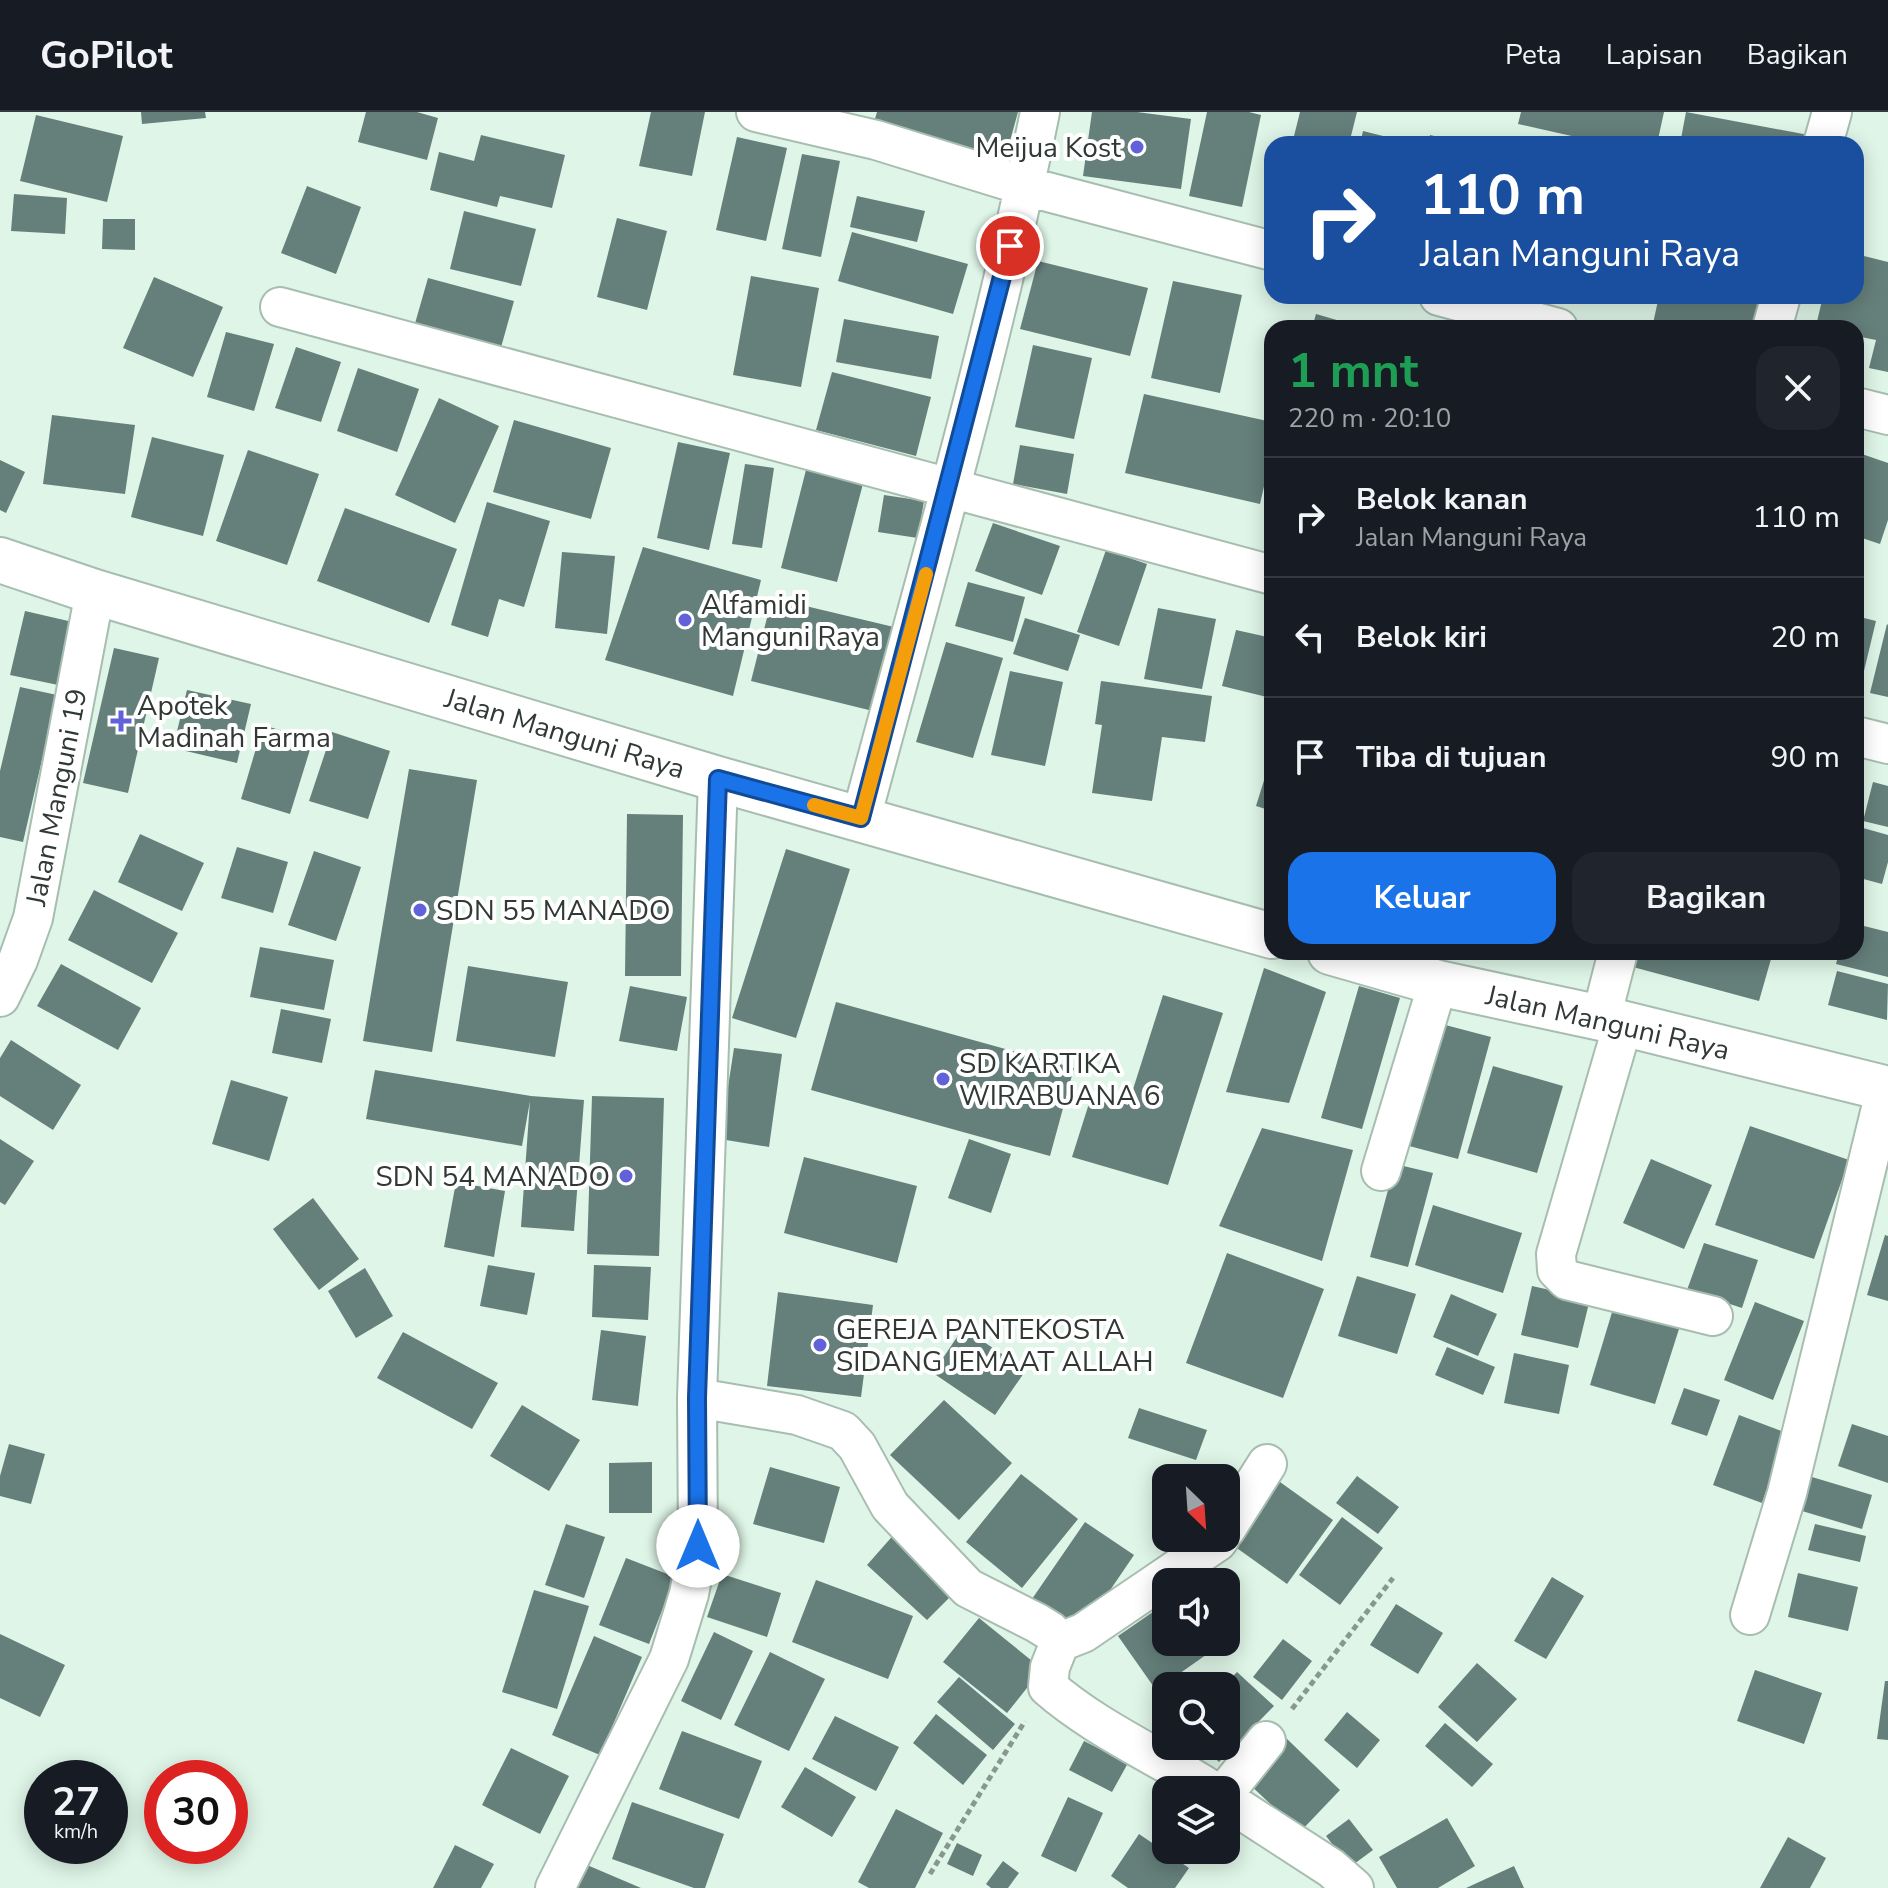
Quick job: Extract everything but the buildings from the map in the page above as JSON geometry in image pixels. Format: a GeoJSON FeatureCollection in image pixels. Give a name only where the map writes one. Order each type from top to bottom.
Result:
{"type":"FeatureCollection","features":[{"type":"Feature","properties":{"kind":"street"},"geometry":{"type":"LineString","coordinates":[[756,112],[876,140],[1025,186],[1264,249]]}},
{"type":"Feature","properties":{"kind":"street"},"geometry":{"type":"LineString","coordinates":[[861,818],[950,486],[1025,186],[1040,112]]}},
{"type":"Feature","properties":{"kind":"street"},"geometry":{"type":"LineString","coordinates":[[1825,136],[1832,112]]}},
{"type":"Feature","properties":{"kind":"street"},"geometry":{"type":"LineString","coordinates":[[1469,304],[1528,320]]}},
{"type":"Feature","properties":{"kind":"street"},"geometry":{"type":"LineString","coordinates":[[280,307],[1264,573]]}},
{"type":"Feature","properties":{"kind":"street"},"geometry":{"type":"LineString","coordinates":[[1864,409],[1888,415]]}},
{"type":"Feature","properties":{"kind":"street","name":"Jalan Manguni Raya"},"geometry":{"type":"LineString","coordinates":[[0,560],[95,592],[718,779],[1264,934]]}},
{"type":"Feature","properties":{"kind":"street","name":"Jalan Manguni 19"},"geometry":{"type":"LineString","coordinates":[[0,997],[33,918],[95,592]]}},
{"type":"Feature","properties":{"kind":"street"},"geometry":{"type":"LineString","coordinates":[[1864,738],[1888,744]]}},
{"type":"Feature","properties":{"kind":"street"},"geometry":{"type":"LineString","coordinates":[[555,1888],[669,1659],[689,1594],[698,1546],[697,1398],[718,779]]}},
{"type":"Feature","properties":{"kind":"street","name":"Jalan Manguni Raya"},"geometry":{"type":"LineString","coordinates":[[1358,960],[1438,983],[1612,1021],[1887,1088]]}},
{"type":"Feature","properties":{"kind":"street"},"geometry":{"type":"LineString","coordinates":[[1617,960],[1612,1021],[1556,1254],[1557,1270],[1567,1280],[1713,1316]]}},
{"type":"Feature","properties":{"kind":"street"},"geometry":{"type":"LineString","coordinates":[[1381,1171],[1438,983]]}},
{"type":"Feature","properties":{"kind":"street"},"geometry":{"type":"LineString","coordinates":[[1750,1615],[1787,1493],[1887,1088]]}},
{"type":"Feature","properties":{"kind":"street"},"geometry":{"type":"LineString","coordinates":[[697,1398],[797,1415],[843,1431],[857,1446],[890,1506],[968,1588],[1037,1623],[1060,1642]]}},
{"type":"Feature","properties":{"kind":"street"},"geometry":{"type":"LineString","coordinates":[[1240,1507],[1267,1464]]}},
{"type":"Feature","properties":{"kind":"street"},"geometry":{"type":"LineString","coordinates":[[1189,1776],[1081,1715],[1048,1687],[1050,1667],[1060,1642],[1083,1633],[1202,1552]]}},
{"type":"Feature","properties":{"kind":"street"},"geometry":{"type":"LineString","coordinates":[[1238,1776],[1266,1741]]}},
{"type":"Feature","properties":{"kind":"street"},"geometry":{"type":"LineString","coordinates":[[1240,1809],[1331,1868],[1354,1888]]}},
{"type":"Feature","properties":{"kind":"path"},"geometry":{"type":"LineString","coordinates":[[1266,1741],[1393,1578]]}},
{"type":"Feature","properties":{"kind":"path"},"geometry":{"type":"LineString","coordinates":[[930,1874],[1048,1687]]}},
{"type":"Feature","properties":{"kind":"slow traffic"},"geometry":{"type":"LineString","coordinates":[[814,805],[861,818],[926,574]]}},
{"type":"Feature","properties":{"kind":"place","name":"Meijua Kost"},"geometry":{"type":"Point","coordinates":[1137,147]}},
{"type":"Feature","properties":{"kind":"place","name":"Alfamidi Manguni Raya"},"geometry":{"type":"Point","coordinates":[685,620]}},
{"type":"Feature","properties":{"kind":"place","name":"Apotek Madinah Farma"},"geometry":{"type":"Point","coordinates":[121,721]}},
{"type":"Feature","properties":{"kind":"place","name":"SDN 55 MANADO"},"geometry":{"type":"Point","coordinates":[420,910]}},
{"type":"Feature","properties":{"kind":"place","name":"SD KARTIKA WIRABUANA 6"},"geometry":{"type":"Point","coordinates":[943,1079]}},
{"type":"Feature","properties":{"kind":"place","name":"SDN 54 MANADO"},"geometry":{"type":"Point","coordinates":[626,1176]}},
{"type":"Feature","properties":{"kind":"place","name":"GEREJA PANTEKOSTA SIDANG JEMAAT ALLAH"},"geometry":{"type":"Point","coordinates":[820,1345]}},
{"type":"Feature","properties":{"kind":"route"},"geometry":{"type":"LineString","coordinates":[[698,1546],[697,1398],[718,779],[861,818],[950,486],[1010,246]]}}]}
